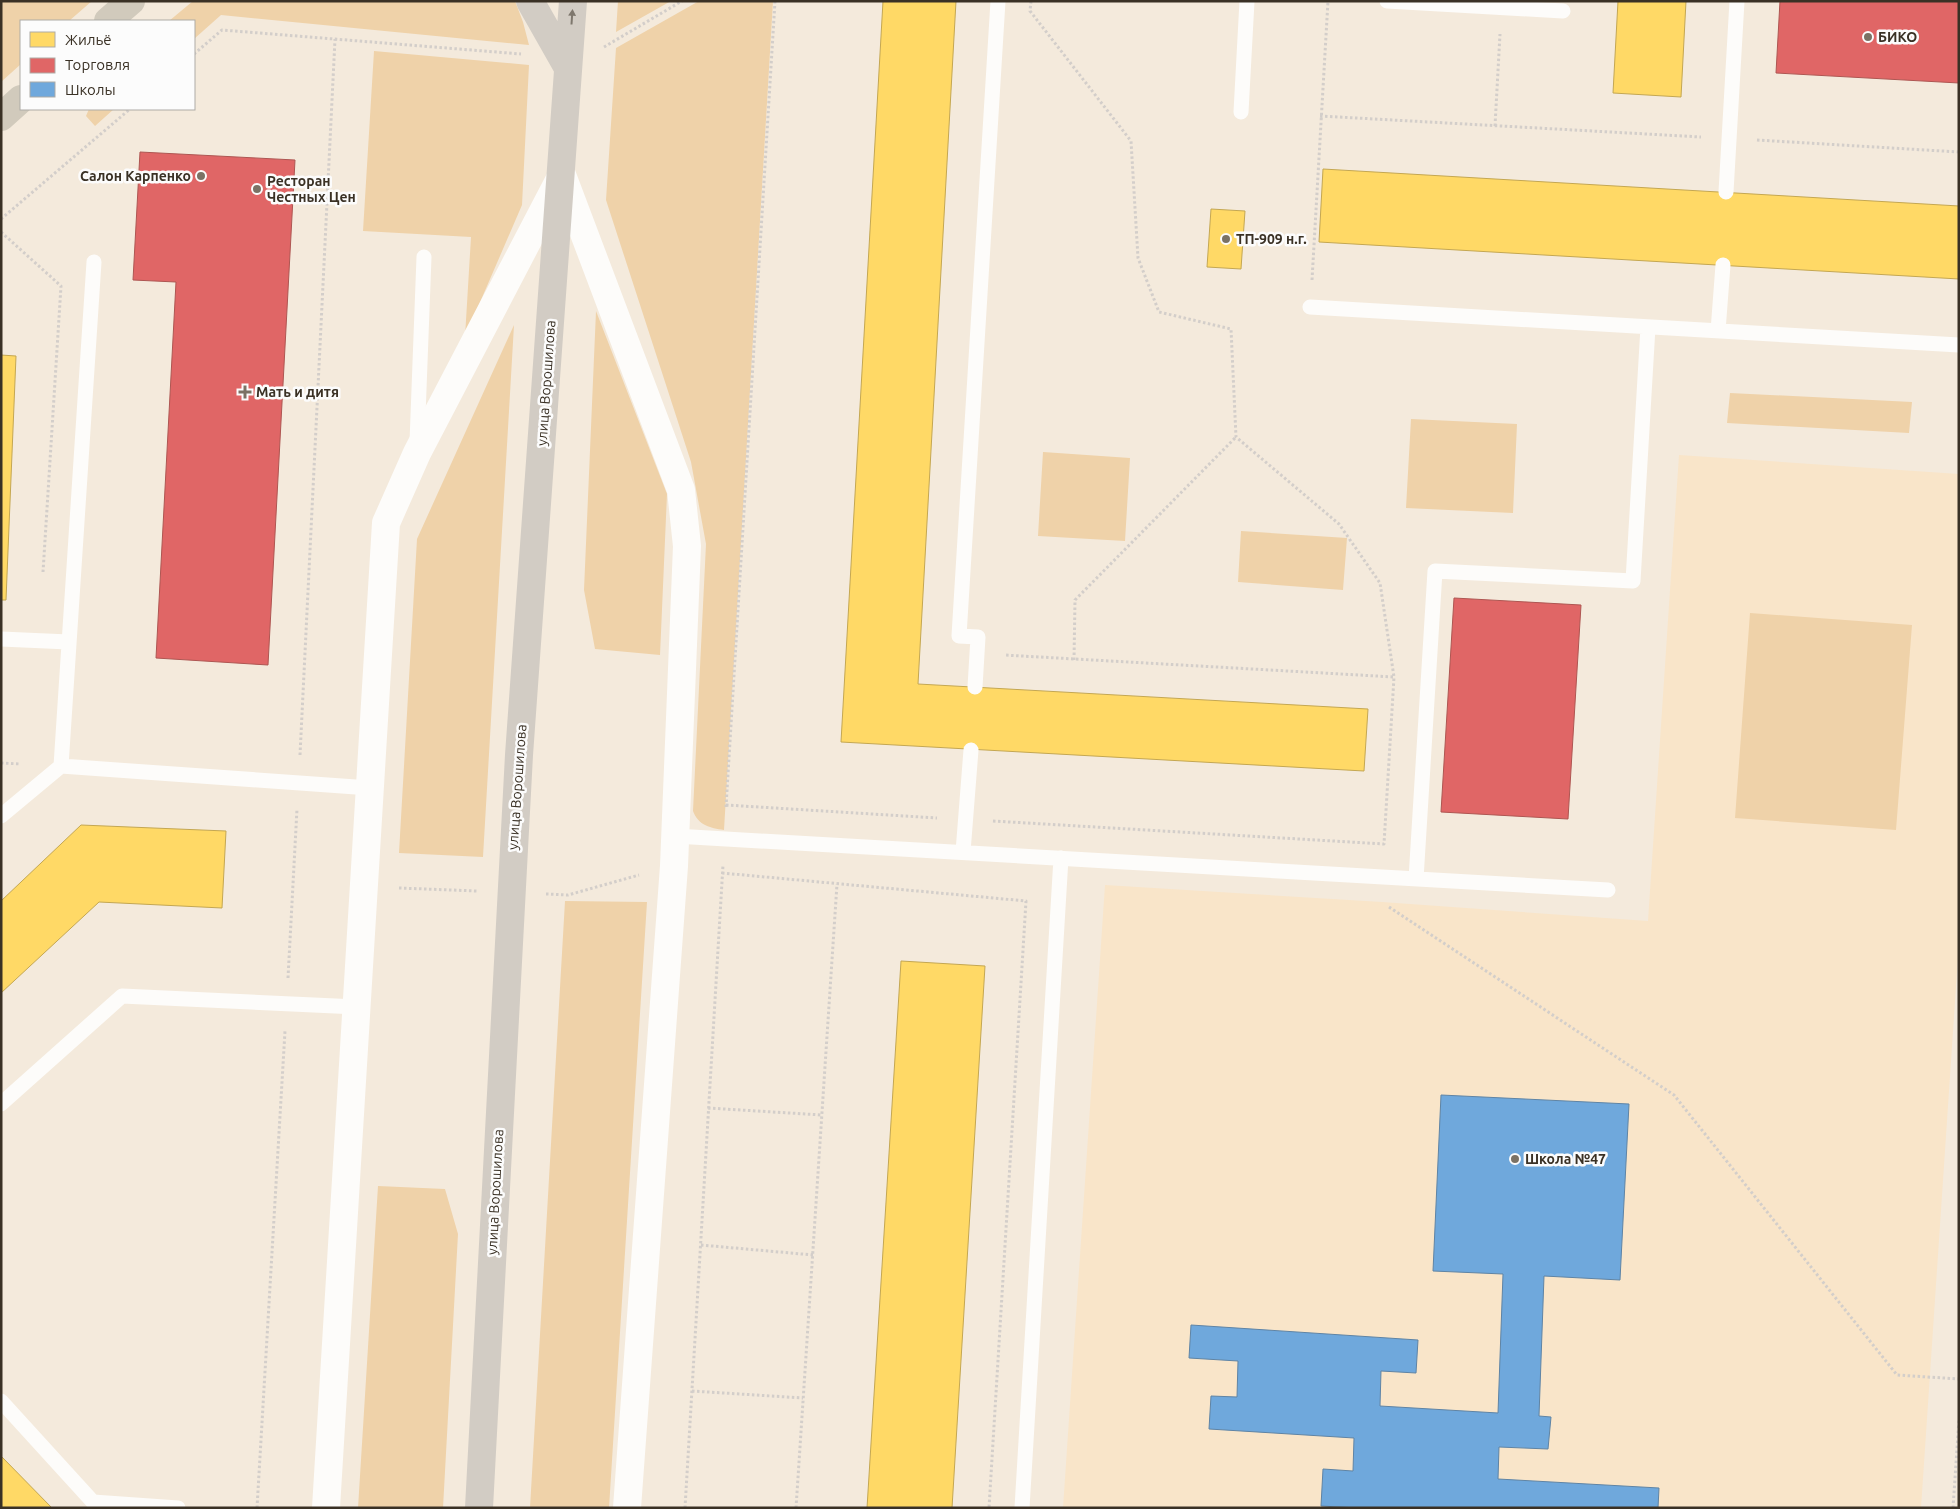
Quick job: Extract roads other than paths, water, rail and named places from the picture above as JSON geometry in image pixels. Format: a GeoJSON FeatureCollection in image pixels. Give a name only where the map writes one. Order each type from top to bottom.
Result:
{"type":"FeatureCollection","features":[{"type":"Feature","properties":{"kind":"main road"},"geometry":{"type":"LineString","coordinates":[[109,20],[131,1]]}},
{"type":"Feature","properties":{"kind":"main road"},"geometry":{"type":"LineString","coordinates":[[530,1],[568,68]]}},
{"type":"Feature","properties":{"kind":"main road","name":"улица Ворошилова"},"geometry":{"type":"LineString","coordinates":[[479,1508],[518,764],[562,175],[573,1]]}},
{"type":"Feature","properties":{"kind":"main road"},"geometry":{"type":"LineString","coordinates":[[1,117],[20,100]]}},
{"type":"Feature","properties":{"kind":"street"},"geometry":{"type":"LineString","coordinates":[[326,1508],[386,523],[417,454],[562,175]]}},
{"type":"Feature","properties":{"kind":"street"},"geometry":{"type":"LineString","coordinates":[[562,175],[681,490],[687,546],[675,836],[627,1508]]}},
{"type":"Feature","properties":{"kind":"lane"},"geometry":{"type":"LineString","coordinates":[[975,687],[978,637],[959,636],[998,1]]}},
{"type":"Feature","properties":{"kind":"lane"},"geometry":{"type":"LineString","coordinates":[[1241,112],[1247,1]]}},
{"type":"Feature","properties":{"kind":"lane"},"geometry":{"type":"LineString","coordinates":[[1387,1],[1563,11]]}},
{"type":"Feature","properties":{"kind":"lane"},"geometry":{"type":"LineString","coordinates":[[1726,192],[1737,1]]}},
{"type":"Feature","properties":{"kind":"lane"},"geometry":{"type":"LineString","coordinates":[[417,454],[424,257]]}},
{"type":"Feature","properties":{"kind":"lane"},"geometry":{"type":"LineString","coordinates":[[61,766],[94,262]]}},
{"type":"Feature","properties":{"kind":"lane"},"geometry":{"type":"LineString","coordinates":[[1718,331],[1722,265]]}},
{"type":"Feature","properties":{"kind":"lane"},"geometry":{"type":"LineString","coordinates":[[1310,307],[1959,345]]}},
{"type":"Feature","properties":{"kind":"lane"},"geometry":{"type":"LineString","coordinates":[[1416,879],[1435,571],[1633,581],[1648,326]]}},
{"type":"Feature","properties":{"kind":"lane"},"geometry":{"type":"LineString","coordinates":[[1,640],[69,642]]}},
{"type":"Feature","properties":{"kind":"lane"},"geometry":{"type":"LineString","coordinates":[[963,852],[971,750]]}},
{"type":"Feature","properties":{"kind":"lane"},"geometry":{"type":"LineString","coordinates":[[1,816],[61,766],[370,788]]}},
{"type":"Feature","properties":{"kind":"lane"},"geometry":{"type":"LineString","coordinates":[[675,836],[1608,890]]}},
{"type":"Feature","properties":{"kind":"lane"},"geometry":{"type":"LineString","coordinates":[[1022,1508],[1061,858]]}},
{"type":"Feature","properties":{"kind":"lane"},"geometry":{"type":"LineString","coordinates":[[1,1104],[122,996],[357,1007]]}},
{"type":"Feature","properties":{"kind":"lane"},"geometry":{"type":"LineString","coordinates":[[1,1401],[93,1502],[178,1508]]}},
{"type":"Feature","properties":{"kind":"place","name":"БИКО"},"geometry":{"type":"Point","coordinates":[1868,37]}},
{"type":"Feature","properties":{"kind":"place","name":"Салон Карпенко"},"geometry":{"type":"Point","coordinates":[201,176]}},
{"type":"Feature","properties":{"kind":"place","name":"Ресторан Честных Цен"},"geometry":{"type":"Point","coordinates":[257,189]}},
{"type":"Feature","properties":{"kind":"place","name":"ТП-909 н.г."},"geometry":{"type":"Point","coordinates":[1226,239]}},
{"type":"Feature","properties":{"kind":"place","name":"Мать и дитя"},"geometry":{"type":"Point","coordinates":[245,392]}},
{"type":"Feature","properties":{"kind":"place","name":"Школа №47"},"geometry":{"type":"Point","coordinates":[1515,1159]}}]}
